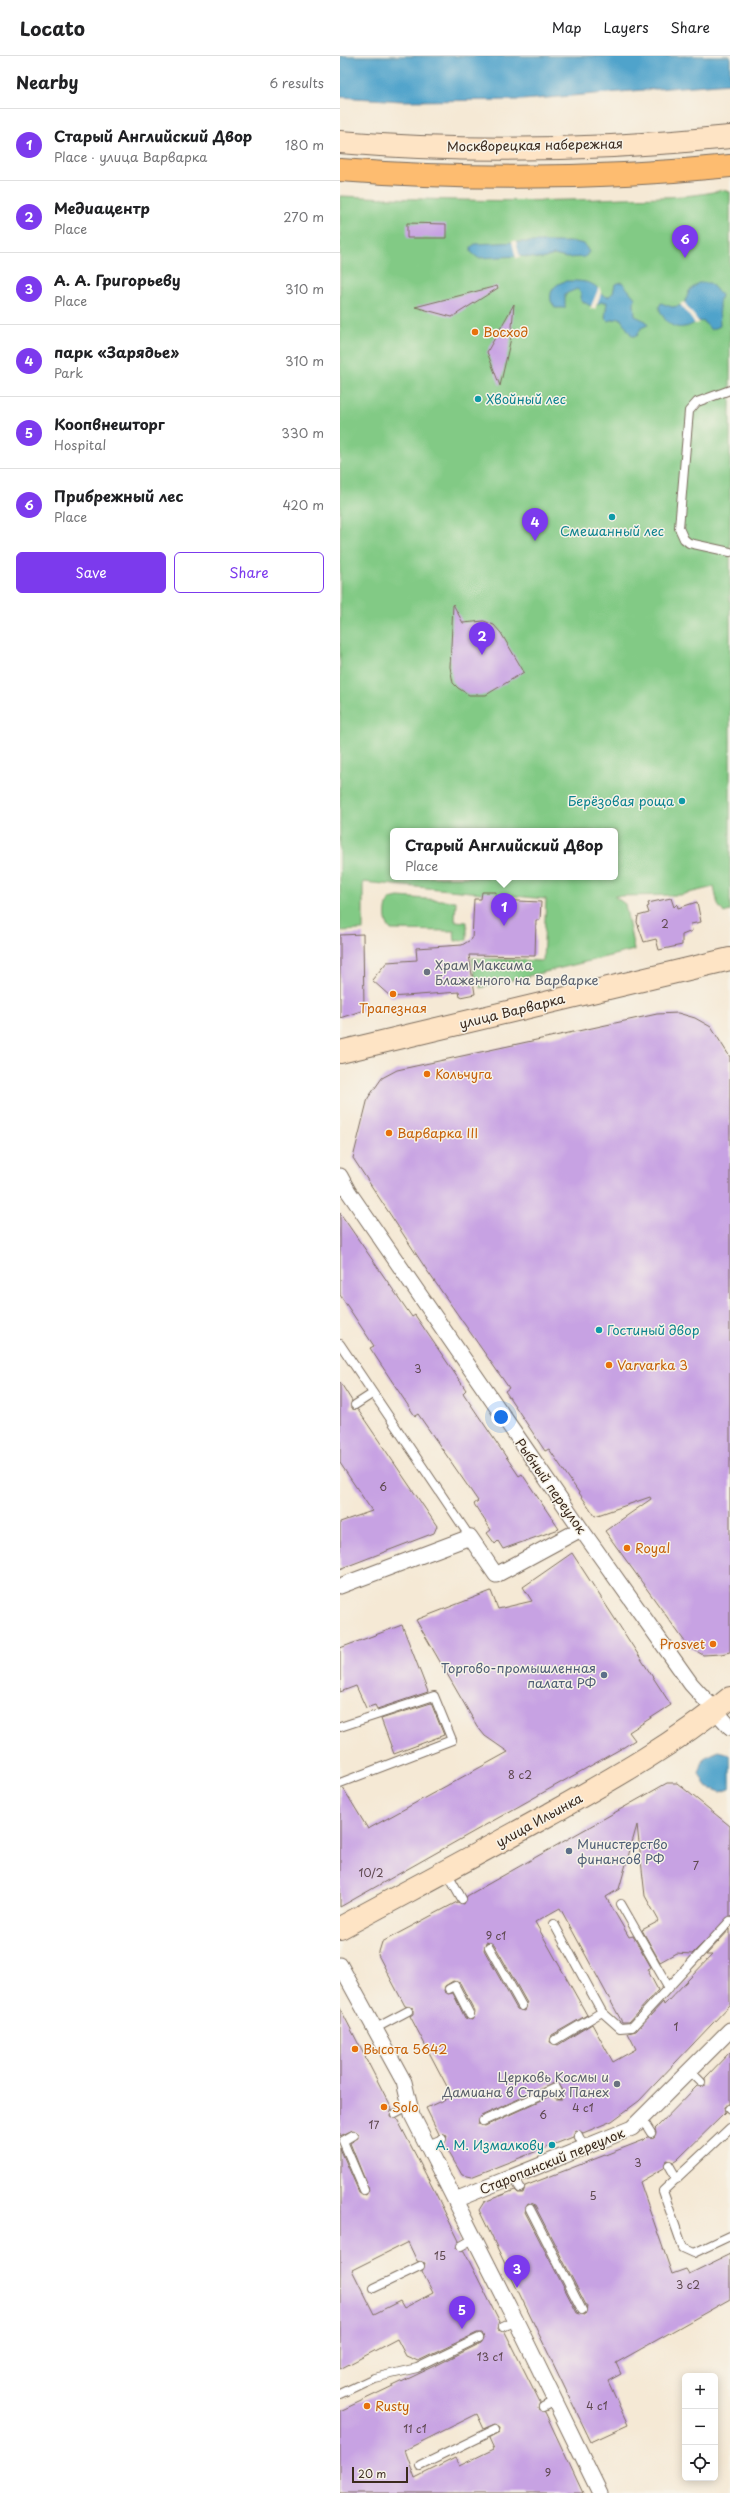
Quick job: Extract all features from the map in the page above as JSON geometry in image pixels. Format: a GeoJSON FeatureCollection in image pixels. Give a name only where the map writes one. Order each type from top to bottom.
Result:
{"type":"FeatureCollection","features":[{"type":"Feature","properties":{"kind":"main road"},"geometry":{"type":"LineString","coordinates":[[340,170],[516,176],[575,175],[730,166]]}},
{"type":"Feature","properties":{"kind":"street","name":"Москворецкая набережная"},"geometry":{"type":"LineString","coordinates":[[340,142],[462,148],[559,147],[730,137]]}},
{"type":"Feature","properties":{"kind":"street","name":"улица Варварка"},"geometry":{"type":"LineString","coordinates":[[340,1052],[730,959]]}},
{"type":"Feature","properties":{"kind":"street","name":"Рыбный переулок"},"geometry":{"type":"LineString","coordinates":[[340,1176],[344,1194],[581,1529],[696,1690],[722,1704],[730,1727]]}},
{"type":"Feature","properties":{"kind":"street"},"geometry":{"type":"LineString","coordinates":[[340,1586],[470,1537],[496,1575],[581,1529]]}},
{"type":"Feature","properties":{"kind":"street","name":"улица Ильинка"},"geometry":{"type":"LineString","coordinates":[[340,1928],[446,1872],[630,1769],[722,1704]]}},
{"type":"Feature","properties":{"kind":"street"},"geometry":{"type":"LineString","coordinates":[[340,1965],[376,2028],[404,2082],[410,2106],[435,2142],[455,2200],[516,2321],[549,2404],[600,2493]]}},
{"type":"Feature","properties":{"kind":"street","name":"Старопанский переулок"},"geometry":{"type":"LineString","coordinates":[[455,2200],[516,2182],[585,2149],[622,2134],[643,2120],[730,2030]]}},
{"type":"Feature","properties":{"kind":"lane"},"geometry":{"type":"LineString","coordinates":[[730,390],[697,402],[689,411],[679,528],[684,539],[689,543],[730,552]]}},
{"type":"Feature","properties":{"kind":"lane"},"geometry":{"type":"LineString","coordinates":[[340,1344],[372,1394],[470,1537]]}},
{"type":"Feature","properties":{"kind":"lane"},"geometry":{"type":"LineString","coordinates":[[354,1405],[372,1394]]}},
{"type":"Feature","properties":{"kind":"lane"},"geometry":{"type":"LineString","coordinates":[[340,1727],[434,1696],[452,1740],[340,1783]]}},
{"type":"Feature","properties":{"kind":"lane"},"geometry":{"type":"LineString","coordinates":[[446,1872],[462,1899]]}},
{"type":"Feature","properties":{"kind":"lane"},"geometry":{"type":"LineString","coordinates":[[621,1904],[669,1988]]}},
{"type":"Feature","properties":{"kind":"lane"},"geometry":{"type":"LineString","coordinates":[[554,1924],[602,2012],[620,2028],[632,2027],[730,1921]]}},
{"type":"Feature","properties":{"kind":"lane"},"geometry":{"type":"LineString","coordinates":[[489,1947],[522,2006]]}},
{"type":"Feature","properties":{"kind":"lane"},"geometry":{"type":"LineString","coordinates":[[449,1989],[455,1986],[470,2016]]}},
{"type":"Feature","properties":{"kind":"lane"},"geometry":{"type":"LineString","coordinates":[[376,2028],[408,2011]]}},
{"type":"Feature","properties":{"kind":"lane"},"geometry":{"type":"LineString","coordinates":[[555,2040],[602,2012]]}},
{"type":"Feature","properties":{"kind":"lane"},"geometry":{"type":"LineString","coordinates":[[690,2071],[701,2082]]}},
{"type":"Feature","properties":{"kind":"lane"},"geometry":{"type":"LineString","coordinates":[[483,2121],[556,2088],[559,2094]]}},
{"type":"Feature","properties":{"kind":"lane"},"geometry":{"type":"LineString","coordinates":[[395,2114],[410,2106]]}},
{"type":"Feature","properties":{"kind":"lane"},"geometry":{"type":"LineString","coordinates":[[643,2120],[650,2133]]}},
{"type":"Feature","properties":{"kind":"lane"},"geometry":{"type":"LineString","coordinates":[[730,2128],[663,2191],[683,2248],[694,2253],[730,2236]]}},
{"type":"Feature","properties":{"kind":"lane"},"geometry":{"type":"LineString","coordinates":[[353,2135],[341,2137],[364,2190]]}},
{"type":"Feature","properties":{"kind":"lane"},"geometry":{"type":"LineString","coordinates":[[578,2135],[585,2149]]}},
{"type":"Feature","properties":{"kind":"lane"},"geometry":{"type":"LineString","coordinates":[[669,2165],[677,2179]]}},
{"type":"Feature","properties":{"kind":"lane"},"geometry":{"type":"LineString","coordinates":[[530,2209],[582,2310]]}},
{"type":"Feature","properties":{"kind":"lane"},"geometry":{"type":"LineString","coordinates":[[461,2246],[475,2238]]}},
{"type":"Feature","properties":{"kind":"lane"},"geometry":{"type":"LineString","coordinates":[[374,2288],[420,2266]]}},
{"type":"Feature","properties":{"kind":"lane"},"geometry":{"type":"LineString","coordinates":[[503,2327],[516,2321]]}},
{"type":"Feature","properties":{"kind":"lane"},"geometry":{"type":"LineString","coordinates":[[340,2394],[374,2378],[417,2368],[479,2338]]}},
{"type":"Feature","properties":{"kind":"lane"},"geometry":{"type":"LineString","coordinates":[[420,2466],[496,2429]]}},
{"type":"Feature","properties":{"kind":"green space"},"geometry":{"type":"Polygon","coordinates":[[[722,190],[730,192],[730,911],[724,913],[718,905],[714,887],[680,895],[614,896],[625,904],[634,950],[480,988],[479,979],[475,978],[472,958],[543,961],[546,899],[363,882],[363,930],[340,931],[340,196],[516,201],[673,197],[722,190]]]}},
{"type":"Feature","properties":{"kind":"green space"},"geometry":{"type":"Polygon","coordinates":[[[398,897],[456,901],[455,921],[467,922],[467,940],[455,941],[454,931],[391,930],[386,919],[386,910],[390,899],[398,897]]]}},
{"type":"Feature","properties":{"kind":"water"},"geometry":{"type":"Polygon","coordinates":[[[340,56],[730,56],[730,83],[522,100],[402,101],[340,97],[340,56]]]}},
{"type":"Feature","properties":{"kind":"water"},"geometry":{"type":"Polygon","coordinates":[[[575,242],[584,244],[589,252],[585,257],[566,258],[554,255],[542,259],[520,256],[478,258],[471,252],[471,247],[475,244],[575,242]]]}},
{"type":"Feature","properties":{"kind":"water"},"geometry":{"type":"Polygon","coordinates":[[[566,281],[586,282],[595,286],[599,289],[601,294],[608,297],[613,293],[615,284],[622,282],[635,298],[635,316],[646,321],[648,325],[641,328],[637,336],[632,336],[620,318],[608,321],[605,318],[607,302],[601,302],[593,307],[581,301],[581,292],[577,289],[565,294],[565,308],[555,308],[551,301],[552,291],[556,286],[566,281]]]}},
{"type":"Feature","properties":{"kind":"water"},"geometry":{"type":"Polygon","coordinates":[[[698,283],[710,283],[721,295],[719,304],[720,326],[711,330],[704,322],[698,321],[686,327],[675,327],[671,325],[660,311],[659,307],[661,303],[672,307],[684,305],[689,291],[698,283]]]}},
{"type":"Feature","properties":{"kind":"water"},"geometry":{"type":"Polygon","coordinates":[[[718,1751],[730,1754],[730,1789],[721,1792],[706,1787],[699,1773],[704,1758],[718,1751]]]}},
{"type":"Feature","properties":{"kind":"pier"},"geometry":{"type":"Polygon","coordinates":[[[512,241],[516,241],[520,258],[516,258],[512,241]]]}},
{"type":"Feature","properties":{"kind":"pier"},"geometry":{"type":"Polygon","coordinates":[[[599,287],[602,291],[595,309],[590,309],[599,287]]]}},
{"type":"Feature","properties":{"kind":"pier"},"geometry":{"type":"Polygon","coordinates":[[[684,302],[700,323],[695,324],[680,304],[684,302]]]}},
{"type":"Feature","properties":{"kind":"building"},"geometry":{"type":"Polygon","coordinates":[[[407,223],[446,224],[446,238],[407,238],[407,223]]]}},
{"type":"Feature","properties":{"kind":"building"},"geometry":{"type":"Polygon","coordinates":[[[497,286],[498,288],[452,317],[415,307],[497,286]]]}},
{"type":"Feature","properties":{"kind":"building"},"geometry":{"type":"Polygon","coordinates":[[[514,304],[511,338],[500,386],[487,352],[514,304]]]}},
{"type":"Feature","properties":{"kind":"building"},"geometry":{"type":"Polygon","coordinates":[[[453,604],[463,623],[484,621],[494,625],[501,633],[524,672],[486,695],[469,695],[458,688],[453,683],[450,667],[453,604]]]}},
{"type":"Feature","properties":{"kind":"building"},"geometry":{"type":"Polygon","coordinates":[[[482,892],[496,892],[495,900],[541,902],[540,920],[536,920],[535,956],[469,955],[475,994],[460,997],[459,992],[391,997],[372,980],[387,962],[417,960],[416,948],[462,945],[472,939],[474,899],[481,899],[482,892]]]}},
{"type":"Feature","properties":{"kind":"building"},"geometry":{"type":"Polygon","coordinates":[[[671,898],[674,907],[677,904],[678,908],[697,902],[701,922],[691,924],[692,931],[682,935],[682,945],[659,950],[656,939],[644,942],[637,922],[638,916],[649,913],[647,907],[649,906],[648,903],[671,898]]]}},
{"type":"Feature","properties":{"kind":"building"},"geometry":{"type":"Polygon","coordinates":[[[363,934],[364,1010],[340,1018],[340,935],[363,934]]]}},
{"type":"Feature","properties":{"kind":"building","name":"Гостиный двор"},"geometry":{"type":"Polygon","coordinates":[[[678,1013],[695,1018],[711,1027],[730,1057],[730,1652],[703,1655],[688,1646],[605,1531],[651,1499],[650,1497],[595,1516],[549,1449],[545,1451],[505,1391],[509,1388],[428,1272],[353,1158],[368,1098],[382,1078],[397,1070],[657,1014],[678,1013]]]}},
{"type":"Feature","properties":{"kind":"building"},"geometry":{"type":"Polygon","coordinates":[[[340,1213],[412,1317],[415,1315],[466,1390],[463,1393],[519,1476],[522,1474],[559,1529],[503,1549],[498,1541],[495,1544],[487,1533],[491,1530],[474,1504],[478,1501],[418,1414],[415,1416],[370,1348],[374,1346],[340,1295],[340,1213]]]}},
{"type":"Feature","properties":{"kind":"building"},"geometry":{"type":"Polygon","coordinates":[[[340,1382],[352,1401],[351,1408],[358,1410],[437,1526],[434,1533],[340,1569],[340,1522],[372,1511],[340,1463],[340,1382]]]}},
{"type":"Feature","properties":{"kind":"building"},"geometry":{"type":"Polygon","coordinates":[[[572,1553],[671,1705],[629,1732],[635,1740],[624,1747],[340,1907],[340,1788],[343,1788],[368,1829],[508,1752],[485,1736],[477,1726],[416,1620],[491,1591],[498,1609],[532,1601],[523,1587],[572,1553]]]}},
{"type":"Feature","properties":{"kind":"building"},"geometry":{"type":"Polygon","coordinates":[[[402,1625],[428,1692],[377,1709],[375,1705],[366,1708],[356,1686],[340,1692],[340,1648],[402,1625]]]}},
{"type":"Feature","properties":{"kind":"building"},"geometry":{"type":"Polygon","coordinates":[[[431,1703],[444,1735],[394,1754],[381,1719],[431,1703]]]}},
{"type":"Feature","properties":{"kind":"building"},"geometry":{"type":"Polygon","coordinates":[[[667,1783],[677,1783],[730,1826],[730,1916],[692,1954],[676,1953],[660,1962],[642,1930],[659,1921],[645,1896],[637,1825],[619,1889],[606,1897],[629,1937],[633,1936],[651,1967],[647,1969],[658,1990],[629,2022],[622,2022],[560,1908],[535,1922],[587,2015],[552,2035],[550,2042],[558,2045],[592,2024],[613,2062],[636,2049],[628,2033],[636,2031],[663,2002],[664,2005],[712,1955],[706,1955],[730,1929],[730,2005],[639,2101],[612,2121],[583,2133],[576,2130],[573,2137],[471,2177],[462,2175],[444,2144],[447,2136],[439,2134],[426,2108],[452,2096],[410,2016],[413,2014],[413,2008],[405,2006],[378,1955],[382,1942],[457,1902],[464,1904],[467,1896],[667,1783]],[[486,1942],[484,1950],[517,2009],[525,2011],[527,2003],[494,1944],[486,1942]],[[453,1981],[445,1986],[444,1991],[448,1994],[453,1993],[465,2018],[472,2020],[475,2012],[460,1983],[453,1981]],[[554,2083],[481,2116],[478,2124],[485,2126],[553,2095],[556,2099],[562,2099],[564,2092],[559,2084],[554,2083]]]}},
{"type":"Feature","properties":{"kind":"building"},"geometry":{"type":"Polygon","coordinates":[[[340,2008],[392,2109],[390,2116],[397,2119],[459,2241],[456,2248],[464,2251],[500,2322],[498,2330],[505,2332],[540,2402],[538,2409],[545,2412],[583,2493],[340,2493],[340,2411],[481,2343],[484,2338],[482,2333],[477,2333],[418,2361],[406,2356],[397,2339],[340,2369],[340,2148],[359,2192],[366,2195],[369,2190],[350,2143],[358,2138],[358,2133],[353,2130],[340,2136],[340,2008]],[[408,2242],[352,2270],[374,2314],[400,2301],[404,2308],[433,2293],[422,2271],[425,2263],[417,2261],[408,2242]],[[477,2414],[405,2450],[415,2478],[455,2458],[459,2466],[494,2449],[489,2438],[500,2432],[501,2427],[496,2424],[484,2429],[477,2414]]]}},
{"type":"Feature","properties":{"kind":"building"},"geometry":{"type":"Polygon","coordinates":[[[730,2052],[730,2104],[724,2107],[725,2113],[677,2160],[674,2162],[666,2160],[664,2168],[640,2182],[672,2274],[686,2269],[689,2274],[730,2254],[730,2299],[616,2363],[621,2374],[608,2381],[628,2425],[591,2442],[479,2210],[484,2202],[515,2190],[518,2193],[523,2193],[525,2186],[644,2140],[647,2137],[654,2137],[656,2133],[655,2129],[697,2086],[705,2086],[705,2078],[730,2052]],[[528,2204],[525,2212],[577,2313],[585,2315],[587,2307],[535,2206],[528,2204]]]}},
{"type":"Feature","properties":{"kind":"place","name":"Прибрежный лес"},"geometry":{"type":"Point","coordinates":[685,258]}},
{"type":"Feature","properties":{"kind":"place","name":"Восход"},"geometry":{"type":"Point","coordinates":[475,332]}},
{"type":"Feature","properties":{"kind":"place","name":"Хвойный лес"},"geometry":{"type":"Point","coordinates":[478,399]}},
{"type":"Feature","properties":{"kind":"place","name":"Смешанный лес"},"geometry":{"type":"Point","coordinates":[612,517]}},
{"type":"Feature","properties":{"kind":"place","name":"парк «Зарядье»"},"geometry":{"type":"Point","coordinates":[535,541]}},
{"type":"Feature","properties":{"kind":"place","name":"Медиацентр"},"geometry":{"type":"Point","coordinates":[482,655]}},
{"type":"Feature","properties":{"kind":"place","name":"Берёзовая роща"},"geometry":{"type":"Point","coordinates":[682,801]}},
{"type":"Feature","properties":{"kind":"place","name":"Старый Английский Двор"},"geometry":{"type":"Point","coordinates":[504,926]}},
{"type":"Feature","properties":{"kind":"place","name":"Храм Максима Блаженного на Варварке"},"geometry":{"type":"Point","coordinates":[427,972]}},
{"type":"Feature","properties":{"kind":"place","name":"Трапезная"},"geometry":{"type":"Point","coordinates":[393,994]}},
{"type":"Feature","properties":{"kind":"place","name":"Кольчуга"},"geometry":{"type":"Point","coordinates":[427,1074]}},
{"type":"Feature","properties":{"kind":"place","name":"Варварка III"},"geometry":{"type":"Point","coordinates":[389,1133]}},
{"type":"Feature","properties":{"kind":"place","name":"Гостиный двор"},"geometry":{"type":"Point","coordinates":[599,1330]}},
{"type":"Feature","properties":{"kind":"place","name":"Varvarka 3"},"geometry":{"type":"Point","coordinates":[609,1365]}},
{"type":"Feature","properties":{"kind":"place","name":"Royal"},"geometry":{"type":"Point","coordinates":[627,1548]}},
{"type":"Feature","properties":{"kind":"place","name":"Prosvet"},"geometry":{"type":"Point","coordinates":[713,1644]}},
{"type":"Feature","properties":{"kind":"place","name":"Торгово-промышленная палата РФ"},"geometry":{"type":"Point","coordinates":[604,1675]}},
{"type":"Feature","properties":{"kind":"place","name":"Министерство финансов РФ"},"geometry":{"type":"Point","coordinates":[569,1851]}},
{"type":"Feature","properties":{"kind":"place","name":"Высота 5642"},"geometry":{"type":"Point","coordinates":[355,2049]}},
{"type":"Feature","properties":{"kind":"place","name":"Церковь Космы и Дамиана в Старых Панех"},"geometry":{"type":"Point","coordinates":[617,2084]}},
{"type":"Feature","properties":{"kind":"place","name":"Solo"},"geometry":{"type":"Point","coordinates":[384,2107]}},
{"type":"Feature","properties":{"kind":"place","name":"А. М. Измалкову"},"geometry":{"type":"Point","coordinates":[552,2145]}},
{"type":"Feature","properties":{"kind":"place","name":"А. А. Григорьеву"},"geometry":{"type":"Point","coordinates":[517,2288]}},
{"type":"Feature","properties":{"kind":"place","name":"Коопвнешторг"},"geometry":{"type":"Point","coordinates":[462,2329]}},
{"type":"Feature","properties":{"kind":"place","name":"Rusty"},"geometry":{"type":"Point","coordinates":[367,2406]}}]}
